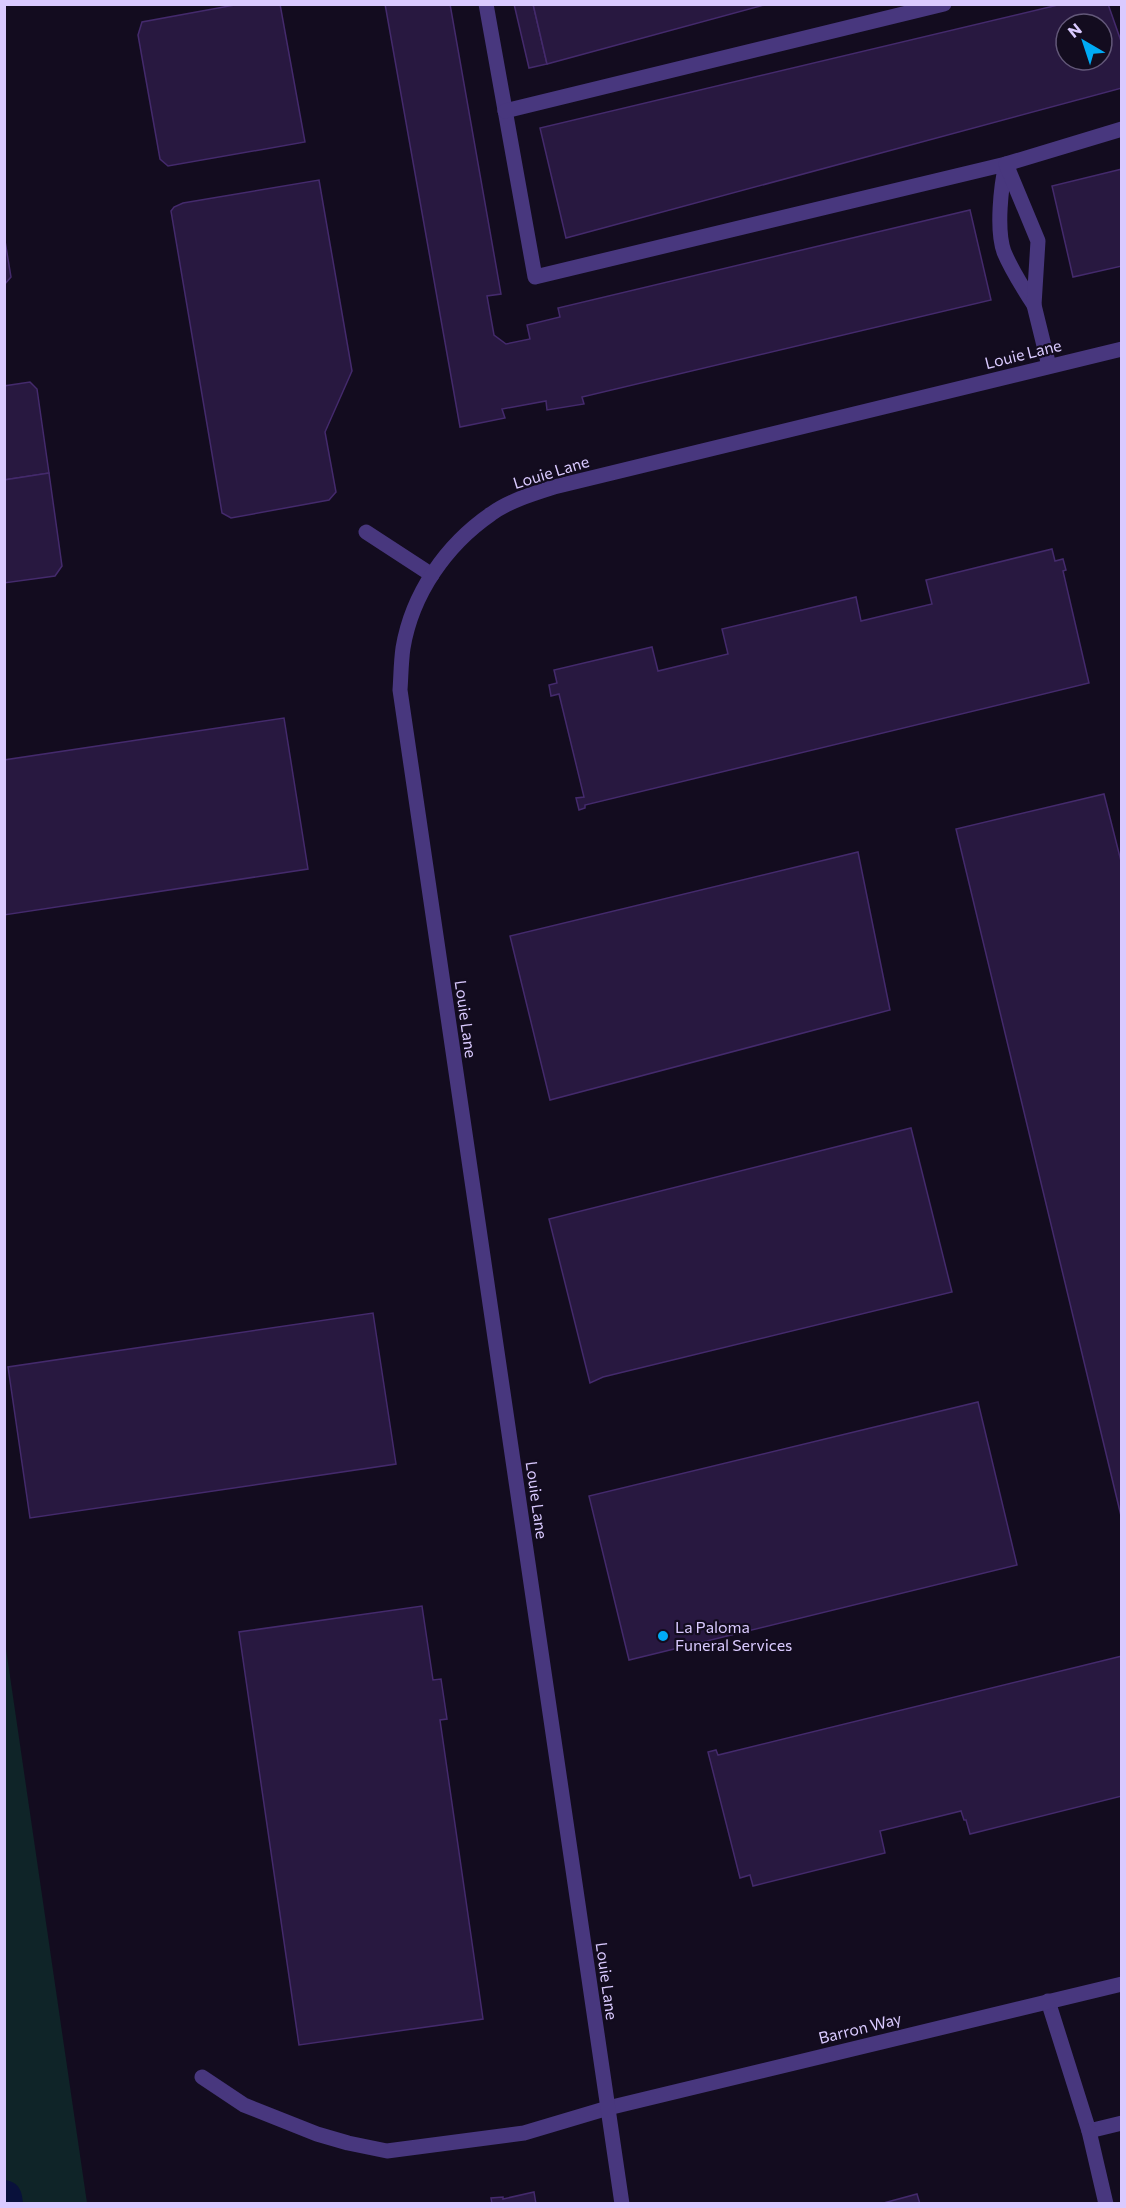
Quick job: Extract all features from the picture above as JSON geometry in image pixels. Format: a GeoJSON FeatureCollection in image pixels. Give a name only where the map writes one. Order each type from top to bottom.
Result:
{"type":"FeatureCollection","features":[{"type":"Feature","properties":{"kind":"street"},"geometry":{"type":"LineString","coordinates":[[486,4],[535,277],[1006,164],[1122,129]]}},
{"type":"Feature","properties":{"kind":"street"},"geometry":{"type":"LineString","coordinates":[[505,111],[944,4]]}},
{"type":"Feature","properties":{"kind":"street"},"geometry":{"type":"LineString","coordinates":[[1006,164],[1038,241],[1034,305],[1049,366]]}},
{"type":"Feature","properties":{"kind":"street"},"geometry":{"type":"LineString","coordinates":[[1006,164],[1001,189],[1004,250],[1019,283],[1034,305]]}},
{"type":"Feature","properties":{"kind":"street","name":"Louie Lane"},"geometry":{"type":"LineString","coordinates":[[622,2204],[400,690],[403,648],[413,609],[432,575],[460,539],[492,513],[528,495],[1122,349]]}},
{"type":"Feature","properties":{"kind":"street"},"geometry":{"type":"LineString","coordinates":[[366,532],[432,575]]}},
{"type":"Feature","properties":{"kind":"street","name":"Barron Way"},"geometry":{"type":"LineString","coordinates":[[202,2078],[244,2104],[306,2130],[348,2143],[387,2151],[524,2133],[608,2108],[1122,1984]]}},
{"type":"Feature","properties":{"kind":"street"},"geometry":{"type":"LineString","coordinates":[[1048,2001],[1089,2131],[1106,2204]]}},
{"type":"Feature","properties":{"kind":"street"},"geometry":{"type":"LineString","coordinates":[[1089,2131],[1122,2123]]}},
{"type":"Feature","properties":{"kind":"green space"},"geometry":{"type":"Polygon","coordinates":[[[5,1642],[87,2203],[5,2203],[5,1642]]]}},
{"type":"Feature","properties":{"kind":"building"},"geometry":{"type":"Polygon","coordinates":[[[240,4],[280,4],[305,142],[168,166],[160,159],[138,35],[142,22],[240,4]]]}},
{"type":"Feature","properties":{"kind":"building"},"geometry":{"type":"Polygon","coordinates":[[[385,4],[450,4],[501,294],[487,296],[494,335],[506,344],[530,339],[527,325],[560,317],[558,308],[970,210],[991,300],[582,397],[584,404],[547,410],[546,401],[502,409],[505,418],[460,427],[385,4]]]}},
{"type":"Feature","properties":{"kind":"building"},"geometry":{"type":"Polygon","coordinates":[[[514,4],[533,4],[547,64],[529,68],[514,4]]]}},
{"type":"Feature","properties":{"kind":"building"},"geometry":{"type":"Polygon","coordinates":[[[533,4],[768,4],[547,64],[533,4]]]}},
{"type":"Feature","properties":{"kind":"building"},"geometry":{"type":"Polygon","coordinates":[[[1062,4],[1108,4],[1111,12],[1054,12],[1054,72],[1114,72],[1114,21],[1122,44],[1122,88],[566,238],[540,128],[1062,4]]]}},
{"type":"Feature","properties":{"kind":"building"},"geometry":{"type":"Polygon","coordinates":[[[1122,169],[1122,266],[1073,277],[1052,186],[1122,169]]]}},
{"type":"Feature","properties":{"kind":"building"},"geometry":{"type":"Polygon","coordinates":[[[319,180],[352,371],[325,432],[336,492],[329,500],[231,518],[222,513],[171,211],[183,203],[319,180]]]}},
{"type":"Feature","properties":{"kind":"building"},"geometry":{"type":"Polygon","coordinates":[[[4,235],[11,277],[4,285],[4,235]]]}},
{"type":"Feature","properties":{"kind":"building"},"geometry":{"type":"Polygon","coordinates":[[[30,382],[37,389],[49,473],[4,480],[4,386],[30,382]]]}},
{"type":"Feature","properties":{"kind":"building"},"geometry":{"type":"Polygon","coordinates":[[[49,473],[62,566],[55,576],[4,583],[4,480],[49,473]]]}},
{"type":"Feature","properties":{"kind":"building"},"geometry":{"type":"Polygon","coordinates":[[[1052,549],[1055,561],[1063,559],[1066,570],[1063,571],[1089,683],[585,805],[585,808],[579,810],[576,798],[584,797],[559,694],[551,696],[549,685],[557,683],[554,670],[652,647],[658,671],[728,654],[722,629],[856,597],[861,621],[932,604],[926,580],[1052,549]]]}},
{"type":"Feature","properties":{"kind":"building"},"geometry":{"type":"Polygon","coordinates":[[[284,718],[308,869],[4,915],[4,760],[284,718]]]}},
{"type":"Feature","properties":{"kind":"building"},"geometry":{"type":"Polygon","coordinates":[[[1104,794],[1122,865],[1122,1520],[956,829],[1104,794]]]}},
{"type":"Feature","properties":{"kind":"building"},"geometry":{"type":"Polygon","coordinates":[[[858,852],[890,1010],[550,1100],[510,936],[858,852]]]}},
{"type":"Feature","properties":{"kind":"building"},"geometry":{"type":"Polygon","coordinates":[[[911,1128],[952,1292],[603,1377],[590,1383],[549,1219],[911,1128]]]}},
{"type":"Feature","properties":{"kind":"building"},"geometry":{"type":"Polygon","coordinates":[[[373,1313],[396,1464],[30,1518],[8,1367],[373,1313]]]}},
{"type":"Feature","properties":{"kind":"building"},"geometry":{"type":"Polygon","coordinates":[[[978,1402],[1017,1565],[629,1660],[589,1496],[978,1402]]]}},
{"type":"Feature","properties":{"kind":"building"},"geometry":{"type":"Polygon","coordinates":[[[422,1606],[433,1680],[441,1679],[447,1719],[440,1720],[483,2019],[299,2045],[239,1632],[422,1606]]]}},
{"type":"Feature","properties":{"kind":"building"},"geometry":{"type":"Polygon","coordinates":[[[1122,1656],[1122,1796],[970,1834],[961,1811],[880,1831],[885,1853],[753,1886],[750,1875],[740,1878],[708,1752],[716,1750],[718,1755],[1122,1656]]]}},
{"type":"Feature","properties":{"kind":"building"},"geometry":{"type":"Polygon","coordinates":[[[534,2192],[536,2204],[492,2204],[491,2198],[503,2197],[503,2199],[534,2192]]]}},
{"type":"Feature","properties":{"kind":"building"},"geometry":{"type":"Polygon","coordinates":[[[917,2194],[920,2204],[880,2204],[917,2194]]]}},
{"type":"Feature","properties":{"kind":"waterway"},"geometry":{"type":"LineString","coordinates":[[4,2198],[5,2204]]}},
{"type":"Feature","properties":{"kind":"place","name":"La Paloma Funeral Services"},"geometry":{"type":"Point","coordinates":[663,1636]}}]}
